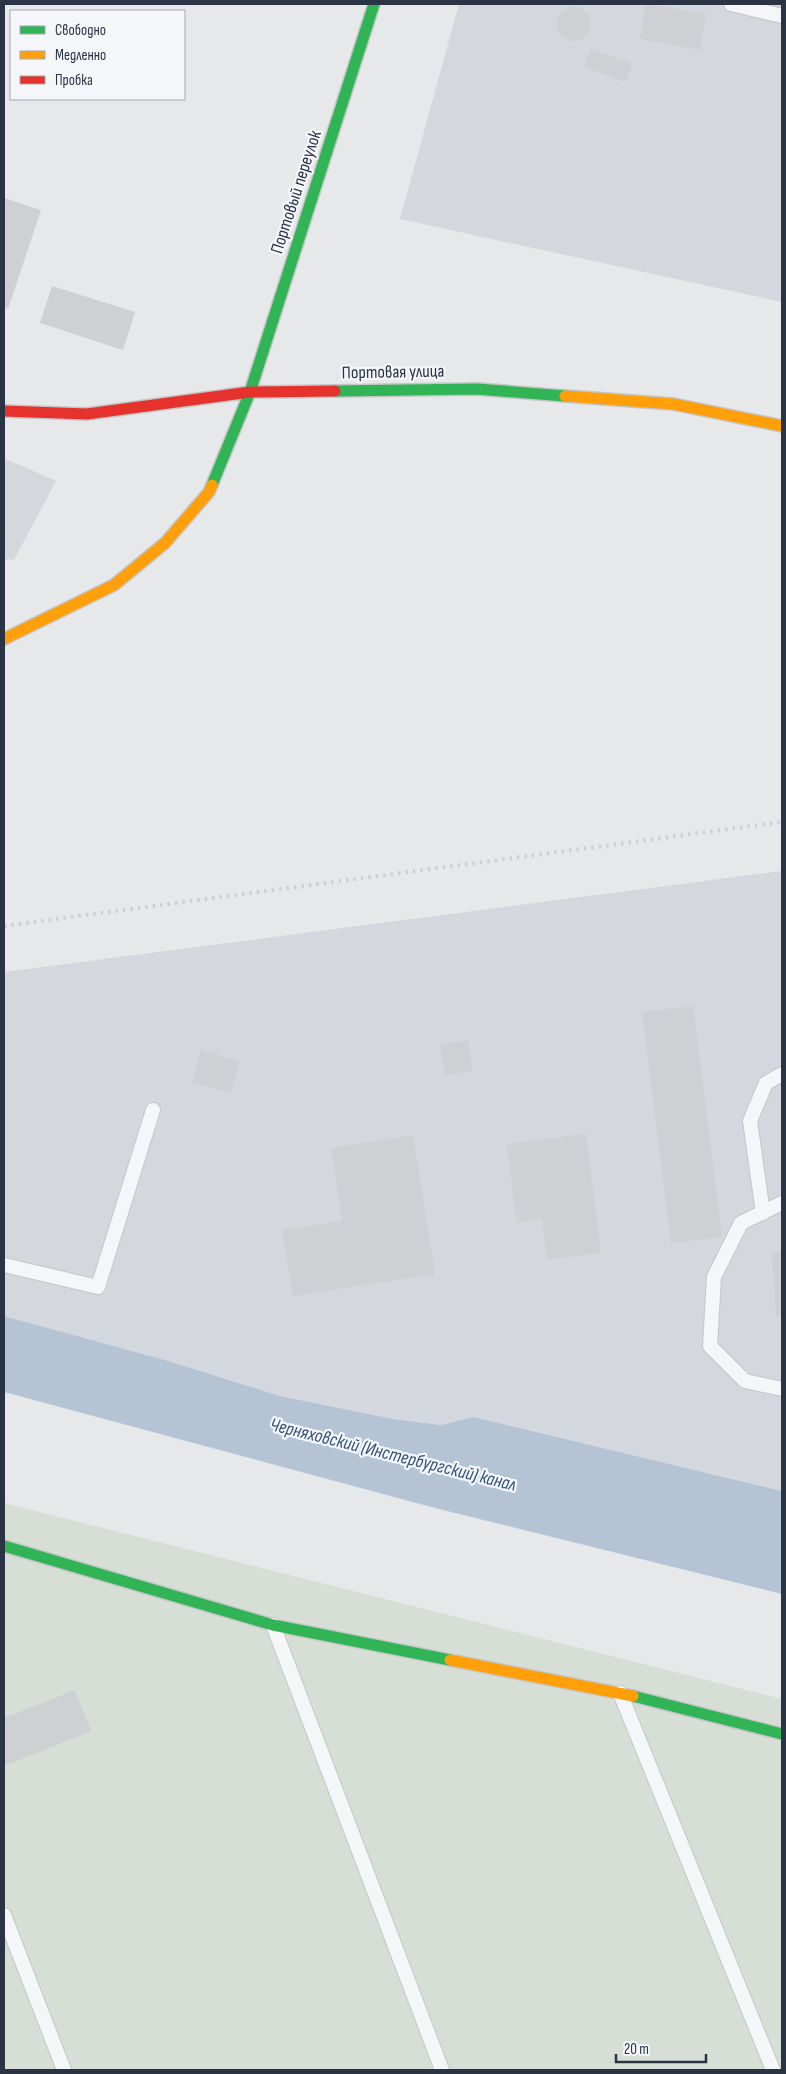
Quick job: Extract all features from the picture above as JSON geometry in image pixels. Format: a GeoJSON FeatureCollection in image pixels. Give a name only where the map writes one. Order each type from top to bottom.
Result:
{"type":"FeatureCollection","features":[{"type":"Feature","properties":{"kind":"street","name":"Портовый переулок"},"geometry":{"type":"LineString","coordinates":[[4,639],[114,585],[165,543],[209,492],[250,392],[374,4]]}},
{"type":"Feature","properties":{"kind":"street","name":"Портовая улица"},"geometry":{"type":"LineString","coordinates":[[4,411],[87,414],[250,392],[477,389],[673,404],[782,426]]}},
{"type":"Feature","properties":{"kind":"street"},"geometry":{"type":"LineString","coordinates":[[4,1546],[273,1625],[620,1693],[782,1734]]}},
{"type":"Feature","properties":{"kind":"lane"},"geometry":{"type":"LineString","coordinates":[[732,4],[782,16]]}},
{"type":"Feature","properties":{"kind":"lane"},"geometry":{"type":"LineString","coordinates":[[764,1212],[750,1121],[766,1083],[782,1074]]}},
{"type":"Feature","properties":{"kind":"lane"},"geometry":{"type":"LineString","coordinates":[[4,1265],[98,1287],[153,1110]]}},
{"type":"Feature","properties":{"kind":"lane"},"geometry":{"type":"LineString","coordinates":[[782,1203],[741,1223],[714,1277],[710,1346],[745,1381],[782,1389]]}},
{"type":"Feature","properties":{"kind":"lane"},"geometry":{"type":"LineString","coordinates":[[273,1625],[442,2070]]}},
{"type":"Feature","properties":{"kind":"lane"},"geometry":{"type":"LineString","coordinates":[[620,1693],[773,2070]]}},
{"type":"Feature","properties":{"kind":"lane"},"geometry":{"type":"LineString","coordinates":[[4,1914],[64,2070]]}},
{"type":"Feature","properties":{"kind":"shaded area"},"geometry":{"type":"Polygon","coordinates":[[[459,4],[782,4],[782,302],[400,219],[459,4]]]}},
{"type":"Feature","properties":{"kind":"shaded area"},"geometry":{"type":"Polygon","coordinates":[[[4,458],[56,481],[14,560],[4,559],[4,458]]]}},
{"type":"Feature","properties":{"kind":"shaded area"},"geometry":{"type":"Polygon","coordinates":[[[782,871],[782,1491],[474,1417],[441,1425],[393,1419],[280,1396],[165,1360],[4,1316],[4,972],[782,871]]]}},
{"type":"Feature","properties":{"kind":"shaded area"},"geometry":{"type":"Polygon","coordinates":[[[4,1503],[782,1699],[782,2070],[4,2070],[4,1503]]]}},
{"type":"Feature","properties":{"kind":"water","name":"Черняховский (Инстербургский) канал"},"geometry":{"type":"Polygon","coordinates":[[[4,1316],[165,1360],[280,1396],[393,1419],[441,1425],[474,1417],[782,1491],[782,1594],[435,1508],[4,1392],[4,1316]]]}},
{"type":"Feature","properties":{"kind":"building"},"geometry":{"type":"Polygon","coordinates":[[[646,4],[706,14],[700,50],[640,39],[646,4]]]}},
{"type":"Feature","properties":{"kind":"building"},"geometry":{"type":"Polygon","coordinates":[[[574,7],[581,8],[586,12],[590,17],[590,31],[586,36],[581,40],[574,41],[567,40],[562,36],[558,31],[557,24],[558,17],[562,12],[567,8],[574,7]]]}},
{"type":"Feature","properties":{"kind":"building"},"geometry":{"type":"Polygon","coordinates":[[[591,49],[632,64],[625,82],[584,66],[591,49]]]}},
{"type":"Feature","properties":{"kind":"building"},"geometry":{"type":"Polygon","coordinates":[[[4,198],[41,210],[8,309],[4,307],[4,198]]]}},
{"type":"Feature","properties":{"kind":"building"},"geometry":{"type":"Polygon","coordinates":[[[52,286],[135,312],[123,350],[40,323],[52,286]]]}},
{"type":"Feature","properties":{"kind":"building"},"geometry":{"type":"Polygon","coordinates":[[[693,1006],[722,1237],[671,1243],[642,1012],[693,1006]]]}},
{"type":"Feature","properties":{"kind":"building"},"geometry":{"type":"Polygon","coordinates":[[[468,1040],[473,1071],[445,1075],[440,1045],[468,1040]]]}},
{"type":"Feature","properties":{"kind":"building"},"geometry":{"type":"Polygon","coordinates":[[[201,1050],[240,1061],[231,1093],[192,1082],[201,1050]]]}},
{"type":"Feature","properties":{"kind":"building"},"geometry":{"type":"Polygon","coordinates":[[[586,1134],[601,1253],[547,1259],[542,1219],[517,1223],[507,1144],[586,1134]]]}},
{"type":"Feature","properties":{"kind":"building"},"geometry":{"type":"Polygon","coordinates":[[[413,1135],[435,1274],[293,1296],[282,1230],[342,1221],[331,1148],[413,1135]]]}},
{"type":"Feature","properties":{"kind":"building"},"geometry":{"type":"Polygon","coordinates":[[[772,1252],[782,1252],[782,1315],[776,1316],[772,1252]]]}},
{"type":"Feature","properties":{"kind":"building"},"geometry":{"type":"Polygon","coordinates":[[[75,1690],[91,1731],[4,1766],[4,1718],[75,1690]]]}},
{"type":"Feature","properties":{"kind":"railway"},"geometry":{"type":"LineString","coordinates":[[4,926],[782,822]]}},
{"type":"Feature","properties":{"kind":"traffic: fast"},"geometry":{"type":"LineString","coordinates":[[212,485],[250,392],[374,4]]}},
{"type":"Feature","properties":{"kind":"traffic: fast"},"geometry":{"type":"LineString","coordinates":[[335,391],[477,389],[565,396]]}},
{"type":"Feature","properties":{"kind":"traffic: fast"},"geometry":{"type":"LineString","coordinates":[[4,1546],[273,1625],[450,1660]]}},
{"type":"Feature","properties":{"kind":"traffic: fast"},"geometry":{"type":"LineString","coordinates":[[633,1696],[782,1734]]}},
{"type":"Feature","properties":{"kind":"traffic: slow"},"geometry":{"type":"LineString","coordinates":[[565,396],[673,404],[782,426]]}},
{"type":"Feature","properties":{"kind":"traffic: slow"},"geometry":{"type":"LineString","coordinates":[[4,639],[114,585],[165,543],[209,492],[212,485]]}},
{"type":"Feature","properties":{"kind":"traffic: slow"},"geometry":{"type":"LineString","coordinates":[[450,1660],[633,1696]]}},
{"type":"Feature","properties":{"kind":"traffic: jam"},"geometry":{"type":"LineString","coordinates":[[4,411],[87,414],[250,392],[335,391]]}}]}
